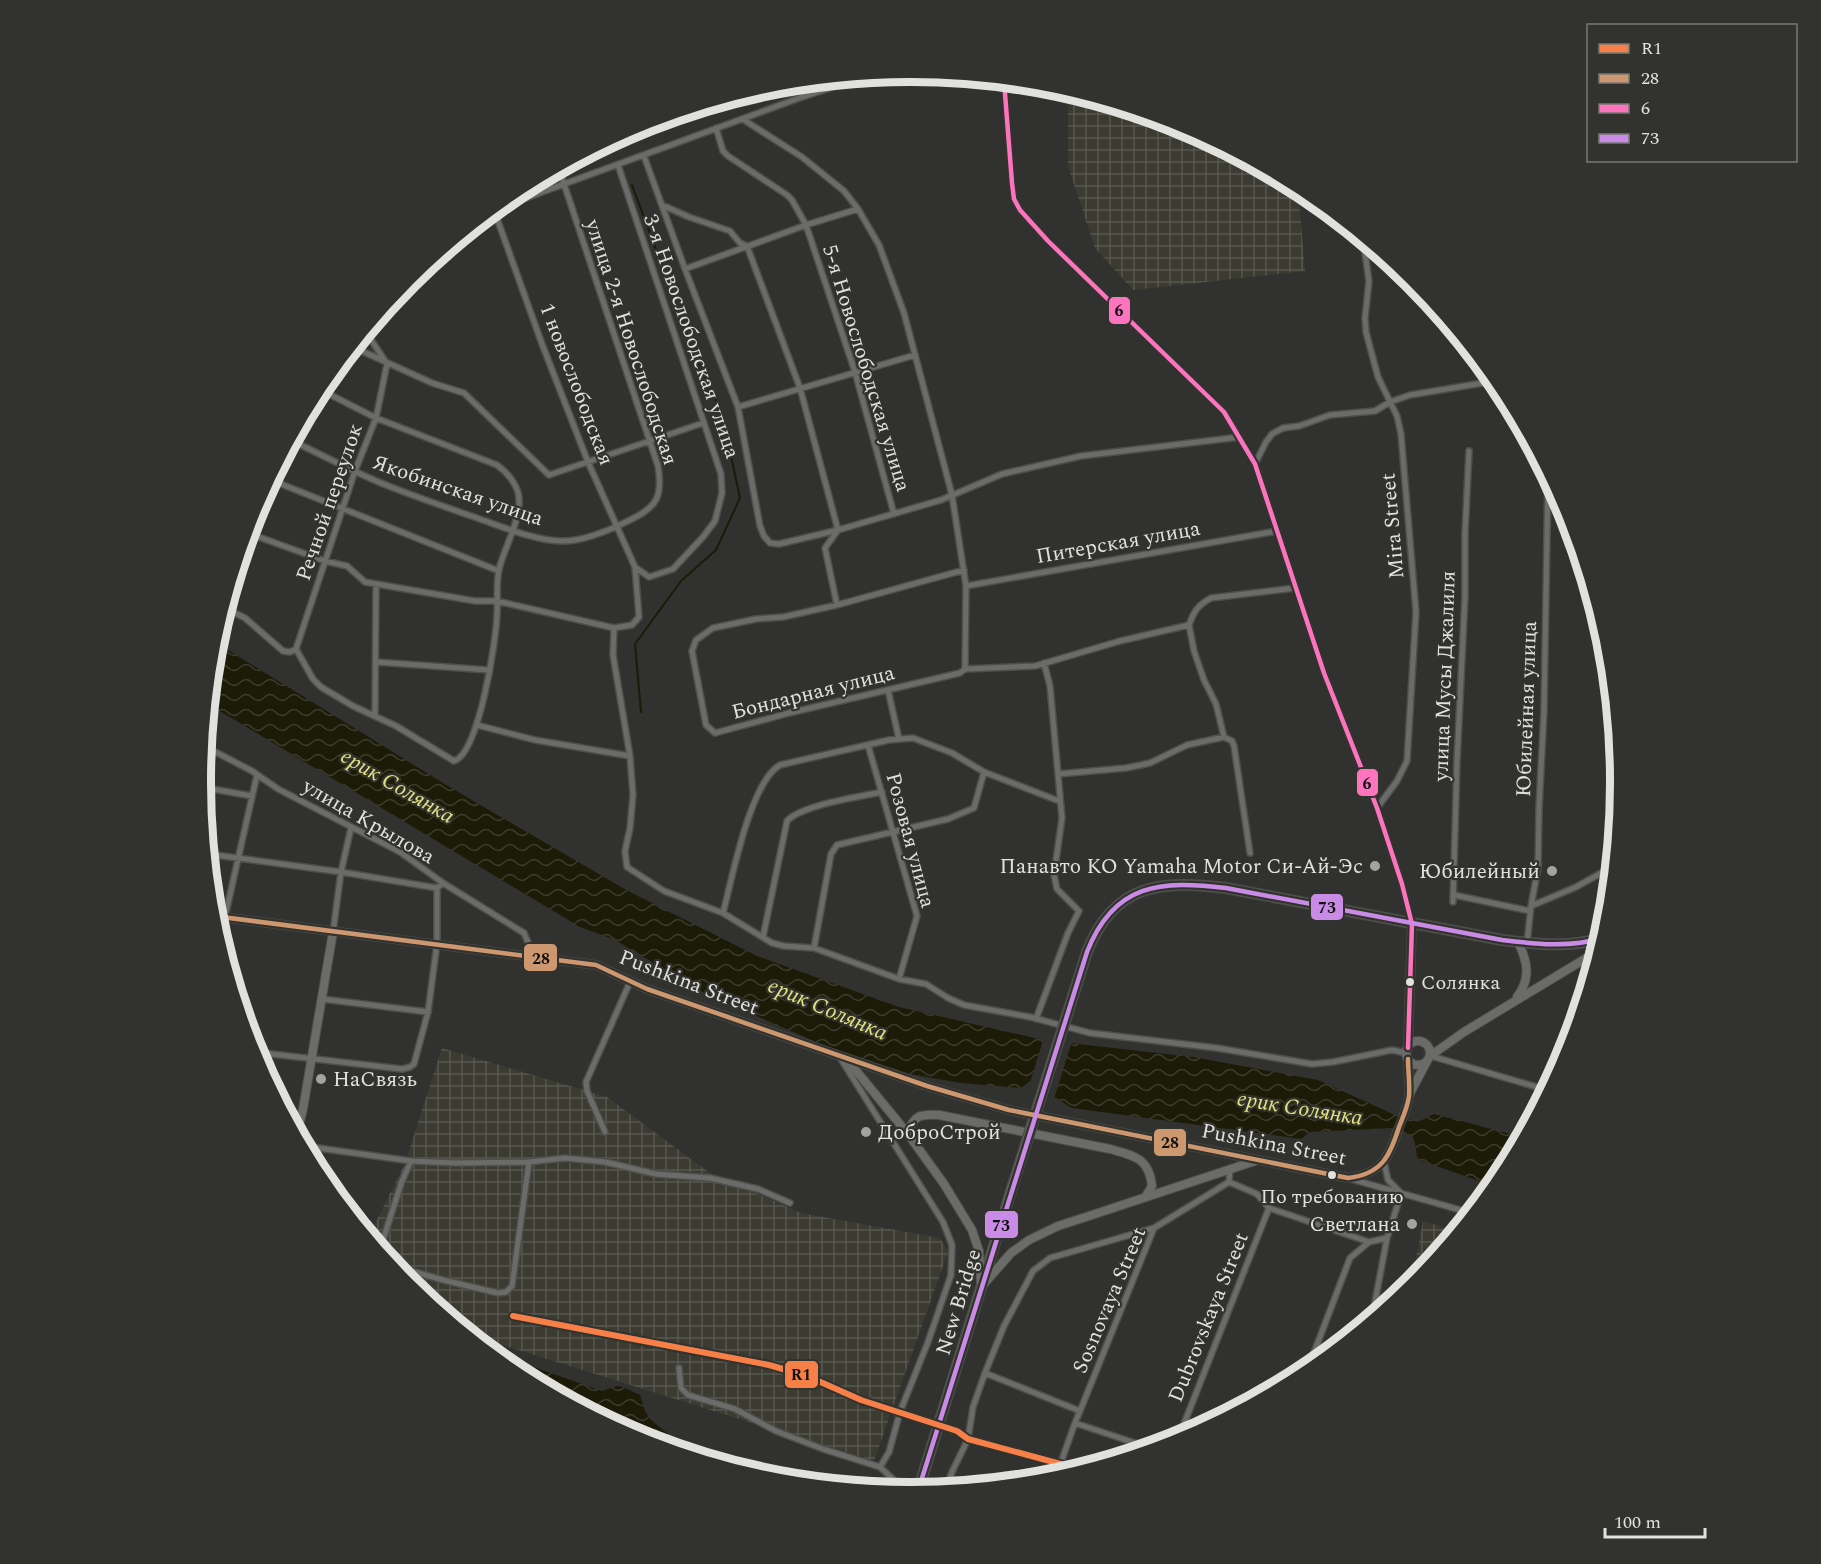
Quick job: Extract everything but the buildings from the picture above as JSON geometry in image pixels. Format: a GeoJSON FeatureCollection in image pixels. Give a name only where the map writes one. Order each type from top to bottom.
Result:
{"type":"FeatureCollection","features":[{"type":"Feature","properties":{"kind":"highway","name":"New Bridge"},"geometry":{"type":"LineString","coordinates":[[922,1481],[1087,952],[1093,936],[1105,918],[1129,896],[1160,886],[1178,884],[1226,888],[1523,943],[1574,945],[1591,941]]}},
{"type":"Feature","properties":{"kind":"main road","name":"Pushkina Street"},"geometry":{"type":"LineString","coordinates":[[225,918],[596,965],[630,981],[849,1060],[1009,1110],[1348,1178],[1373,1171],[1384,1162]]}},
{"type":"Feature","properties":{"kind":"main road"},"geometry":{"type":"LineString","coordinates":[[1409,1096],[1407,1053],[1412,924]]}},
{"type":"Feature","properties":{"kind":"main road"},"geometry":{"type":"LineString","coordinates":[[300,1122],[333,932]]}},
{"type":"Feature","properties":{"kind":"main road"},"geometry":{"type":"LineString","coordinates":[[1504,1008],[1524,988],[1528,977],[1523,943]]}},
{"type":"Feature","properties":{"kind":"main road"},"geometry":{"type":"LineString","coordinates":[[1407,1053],[1416,1065],[1428,1059],[1504,1008],[1587,957]]}},
{"type":"Feature","properties":{"kind":"main road"},"geometry":{"type":"LineString","coordinates":[[1384,1162],[1392,1151],[1409,1096],[1428,1059],[1428,1047],[1420,1042],[1414,1042],[1407,1053]]}},
{"type":"Feature","properties":{"kind":"main road"},"geometry":{"type":"LineString","coordinates":[[849,1060],[908,1134],[944,1184],[972,1230],[979,1251],[981,1287]]}},
{"type":"Feature","properties":{"kind":"main road"},"geometry":{"type":"LineString","coordinates":[[908,1134],[911,1123],[916,1117],[939,1114],[1134,1155],[1146,1165],[1152,1186],[1146,1196]]}},
{"type":"Feature","properties":{"kind":"main road"},"geometry":{"type":"LineString","coordinates":[[981,1287],[1011,1252],[1058,1226],[1257,1160]]}},
{"type":"Feature","properties":{"kind":"street"},"geometry":{"type":"LineString","coordinates":[[523,200],[834,87]]}},
{"type":"Feature","properties":{"kind":"street"},"geometry":{"type":"LineString","coordinates":[[1005,88],[1014,199],[1020,210],[1048,241],[1224,412],[1255,464],[1324,673],[1377,808],[1400,877],[1412,924]]}},
{"type":"Feature","properties":{"kind":"street"},"geometry":{"type":"LineString","coordinates":[[744,120],[824,174],[844,191],[858,209],[879,245],[904,313],[952,495],[966,586],[965,669]]}},
{"type":"Feature","properties":{"kind":"street","name":"5-я Новослободская улица"},"geometry":{"type":"LineString","coordinates":[[716,128],[723,151],[787,195],[806,225],[855,372],[894,514]]}},
{"type":"Feature","properties":{"kind":"street","name":"3-я Новослободская улица"},"geometry":{"type":"LineString","coordinates":[[644,156],[738,407],[760,526],[764,536],[770,543],[779,544],[838,530]]}},
{"type":"Feature","properties":{"kind":"street","name":"3-я Новослободская улица"},"geometry":{"type":"LineString","coordinates":[[618,165],[721,474],[722,493],[715,521],[704,537],[673,569],[649,577],[635,567]]}},
{"type":"Feature","properties":{"kind":"street","name":"улица 2-я Новослободская"},"geometry":{"type":"LineString","coordinates":[[560,176],[650,441],[660,477],[656,501],[648,512],[618,526]]}},
{"type":"Feature","properties":{"kind":"street"},"geometry":{"type":"LineString","coordinates":[[662,205],[730,231],[740,243],[747,246],[800,388],[838,530]]}},
{"type":"Feature","properties":{"kind":"street"},"geometry":{"type":"LineString","coordinates":[[685,269],[806,225],[858,209]]}},
{"type":"Feature","properties":{"kind":"street","name":"1 новослободская"},"geometry":{"type":"LineString","coordinates":[[497,218],[542,344],[588,462],[635,567],[639,617],[632,626],[614,628]]}},
{"type":"Feature","properties":{"kind":"street","name":"Mira Street"},"geometry":{"type":"LineString","coordinates":[[1364,250],[1369,295],[1365,318],[1366,332],[1378,377],[1397,416],[1401,434],[1416,612],[1407,761],[1397,781],[1377,808]]}},
{"type":"Feature","properties":{"kind":"street"},"geometry":{"type":"LineString","coordinates":[[370,339],[387,364]]}},
{"type":"Feature","properties":{"kind":"street"},"geometry":{"type":"LineString","coordinates":[[360,351],[432,384],[464,393],[547,474],[703,423]]}},
{"type":"Feature","properties":{"kind":"street"},"geometry":{"type":"LineString","coordinates":[[738,407],[915,354]]}},
{"type":"Feature","properties":{"kind":"street","name":"Речной переулок"},"geometry":{"type":"LineString","coordinates":[[296,649],[355,471],[376,418],[387,364]]}},
{"type":"Feature","properties":{"kind":"street"},"geometry":{"type":"LineString","coordinates":[[1255,464],[1266,442],[1277,430],[1330,415],[1375,411],[1390,402],[1410,395],[1485,383]]}},
{"type":"Feature","properties":{"kind":"street"},"geometry":{"type":"LineString","coordinates":[[232,612],[245,618],[283,651],[290,652],[296,649],[305,668],[321,687],[454,761],[465,754],[477,725],[489,670],[497,616],[499,571],[517,514],[519,496],[502,468],[376,418],[329,394]]}},
{"type":"Feature","properties":{"kind":"street"},"geometry":{"type":"LineString","coordinates":[[964,570],[837,605],[825,548],[838,530],[941,500],[1002,474],[1081,456],[1240,437]]}},
{"type":"Feature","properties":{"kind":"street","name":"Якобинская улица"},"geometry":{"type":"LineString","coordinates":[[299,444],[389,487],[512,530],[561,541],[580,539],[618,526]]}},
{"type":"Feature","properties":{"kind":"street","name":"улица Мусы Джалиля"},"geometry":{"type":"LineString","coordinates":[[1453,902],[1469,451]]}},
{"type":"Feature","properties":{"kind":"street"},"geometry":{"type":"LineString","coordinates":[[278,483],[499,571]]}},
{"type":"Feature","properties":{"kind":"street","name":"Юбилейная улица"},"geometry":{"type":"LineString","coordinates":[[1523,943],[1538,868],[1548,494]]}},
{"type":"Feature","properties":{"kind":"street","name":"Питерская улица"},"geometry":{"type":"LineString","coordinates":[[966,586],[1277,531]]}},
{"type":"Feature","properties":{"kind":"street"},"geometry":{"type":"LineString","coordinates":[[256,536],[325,561],[347,566],[365,582],[376,585],[475,602],[497,601],[614,628],[613,655],[630,756],[633,795],[625,850],[627,867],[664,891],[723,913],[772,943],[814,948],[899,979],[926,984],[964,1005],[1036,1019],[1090,1034],[1217,1048],[1312,1064],[1392,1050],[1407,1053]]}},
{"type":"Feature","properties":{"kind":"street"},"geometry":{"type":"LineString","coordinates":[[375,715],[376,585]]}},
{"type":"Feature","properties":{"kind":"street"},"geometry":{"type":"LineString","coordinates":[[1224,737],[1216,704],[1204,680],[1194,651],[1189,625],[1195,610],[1201,603],[1211,598],[1295,588]]}},
{"type":"Feature","properties":{"kind":"street","name":"Бондарная улица"},"geometry":{"type":"LineString","coordinates":[[837,605],[783,617],[756,619],[713,628],[696,640],[692,651],[706,725],[715,733],[960,673],[965,669],[1035,666],[1120,640],[1189,625]]}},
{"type":"Feature","properties":{"kind":"street"},"geometry":{"type":"LineString","coordinates":[[376,662],[489,670]]}},
{"type":"Feature","properties":{"kind":"street"},"geometry":{"type":"LineString","coordinates":[[1036,1019],[1068,933],[1079,911],[1057,889],[1054,875],[1062,818],[1050,687],[1044,663]]}},
{"type":"Feature","properties":{"kind":"street"},"geometry":{"type":"LineString","coordinates":[[888,690],[899,739]]}},
{"type":"Feature","properties":{"kind":"street"},"geometry":{"type":"LineString","coordinates":[[477,725],[535,740],[630,756]]}},
{"type":"Feature","properties":{"kind":"street"},"geometry":{"type":"LineString","coordinates":[[1058,774],[1126,768],[1149,762],[1187,745],[1224,737],[1232,741],[1234,746],[1250,853]]}},
{"type":"Feature","properties":{"kind":"street"},"geometry":{"type":"LineString","coordinates":[[723,913],[753,803],[770,773],[780,765],[868,745],[913,738],[952,753],[984,772],[1059,801]]}},
{"type":"Feature","properties":{"kind":"street","name":"Розовая улица"},"geometry":{"type":"LineString","coordinates":[[868,745],[917,916],[899,979]]}},
{"type":"Feature","properties":{"kind":"street","name":"улица Крылова"},"geometry":{"type":"LineString","coordinates":[[212,750],[278,789],[400,852],[443,883],[524,933],[534,956]]}},
{"type":"Feature","properties":{"kind":"street"},"geometry":{"type":"LineString","coordinates":[[814,948],[833,849],[842,843],[948,819],[974,808],[984,772]]}},
{"type":"Feature","properties":{"kind":"street"},"geometry":{"type":"LineString","coordinates":[[225,918],[257,775]]}},
{"type":"Feature","properties":{"kind":"street"},"geometry":{"type":"LineString","coordinates":[[211,790],[252,796]]}},
{"type":"Feature","properties":{"kind":"street"},"geometry":{"type":"LineString","coordinates":[[763,937],[787,821],[805,809],[882,792]]}},
{"type":"Feature","properties":{"kind":"street"},"geometry":{"type":"LineString","coordinates":[[333,932],[341,872],[351,828]]}},
{"type":"Feature","properties":{"kind":"street"},"geometry":{"type":"LineString","coordinates":[[215,855],[341,872],[436,888],[443,883]]}},
{"type":"Feature","properties":{"kind":"street"},"geometry":{"type":"LineString","coordinates":[[1454,895],[1530,909],[1604,871]]}},
{"type":"Feature","properties":{"kind":"street"},"geometry":{"type":"LineString","coordinates":[[265,1053],[402,1069],[410,1067],[417,1060],[428,1012],[436,944],[436,888]]}},
{"type":"Feature","properties":{"kind":"street"},"geometry":{"type":"LineString","coordinates":[[605,1132],[587,1091],[586,1082],[630,981]]}},
{"type":"Feature","properties":{"kind":"street"},"geometry":{"type":"LineString","coordinates":[[322,999],[428,1012]]}},
{"type":"Feature","properties":{"kind":"street"},"geometry":{"type":"LineString","coordinates":[[838,1056],[943,1222],[952,1245],[951,1275],[928,1342],[900,1412],[889,1452],[880,1467]]}},
{"type":"Feature","properties":{"kind":"street"},"geometry":{"type":"LineString","coordinates":[[1428,1059],[1539,1088]]}},
{"type":"Feature","properties":{"kind":"street"},"geometry":{"type":"LineString","coordinates":[[315,1147],[411,1161],[456,1163],[530,1162],[572,1158],[605,1162],[656,1174],[710,1178],[758,1189],[790,1203]]}},
{"type":"Feature","properties":{"kind":"street"},"geometry":{"type":"LineString","coordinates":[[383,1240],[402,1180],[411,1161]]}},
{"type":"Feature","properties":{"kind":"street"},"geometry":{"type":"LineString","coordinates":[[410,1271],[498,1293],[510,1289],[530,1162]]}},
{"type":"Feature","properties":{"kind":"street"},"geometry":{"type":"LineString","coordinates":[[1384,1162],[1388,1180],[1401,1194]]}},
{"type":"Feature","properties":{"kind":"street"},"geometry":{"type":"LineString","coordinates":[[1230,1169],[1229,1182],[1257,1194],[1269,1208],[1369,1242]]}},
{"type":"Feature","properties":{"kind":"street"},"geometry":{"type":"LineString","coordinates":[[1348,1178],[1463,1211]]}},
{"type":"Feature","properties":{"kind":"street","name":"Sosnovaya Street"},"geometry":{"type":"LineString","coordinates":[[1060,1465],[1154,1228],[1229,1182]]}},
{"type":"Feature","properties":{"kind":"street"},"geometry":{"type":"LineString","coordinates":[[1374,1306],[1388,1238],[1401,1194]]}},
{"type":"Feature","properties":{"kind":"street","name":"Dubrovskaya Street"},"geometry":{"type":"LineString","coordinates":[[1183,1426],[1269,1208]]}},
{"type":"Feature","properties":{"kind":"street"},"geometry":{"type":"LineString","coordinates":[[949,1480],[968,1439],[973,1407],[1004,1326],[1034,1271],[1050,1258],[1154,1228]]}},
{"type":"Feature","properties":{"kind":"street"},"geometry":{"type":"LineString","coordinates":[[1314,1353],[1350,1257],[1369,1242],[1388,1238]]}},
{"type":"Feature","properties":{"kind":"street"},"geometry":{"type":"LineString","coordinates":[[679,1368],[681,1388],[688,1395],[735,1409],[776,1431],[880,1467],[897,1481]]}},
{"type":"Feature","properties":{"kind":"street"},"geometry":{"type":"LineString","coordinates":[[985,1373],[1080,1411]]}},
{"type":"Feature","properties":{"kind":"street"},"geometry":{"type":"LineString","coordinates":[[1075,1423],[1136,1443]]}},
{"type":"Feature","properties":{"kind":"shaded area"},"geometry":{"type":"Polygon","coordinates":[[[1068,101],[1092,106],[1178,136],[1260,176],[1299,200],[1305,271],[1133,290],[1095,248],[1068,166],[1068,101]]]}},
{"type":"Feature","properties":{"kind":"shaded area"},"geometry":{"type":"Polygon","coordinates":[[[442,1048],[607,1097],[710,1173],[801,1213],[940,1238],[948,1252],[874,1461],[491,1342],[449,1308],[416,1277],[373,1228],[405,1163],[442,1048]]]}},
{"type":"Feature","properties":{"kind":"shaded area"},"geometry":{"type":"Polygon","coordinates":[[[1423,1221],[1448,1229],[1436,1243],[1414,1267],[1423,1221]]]}},
{"type":"Feature","properties":{"kind":"water","name":"ерик Солянка"},"geometry":{"type":"Polygon","coordinates":[[[224,647],[448,786],[628,891],[757,956],[899,1007],[1043,1040],[1193,1057],[1318,1080],[1395,1115],[1418,1122],[1434,1114],[1514,1135],[1483,1183],[1422,1161],[1417,1157],[1412,1135],[1392,1128],[1310,1132],[1301,1139],[1072,1108],[1030,1081],[1021,1088],[961,1083],[910,1074],[823,1045],[706,994],[615,940],[580,927],[215,708],[224,647]]]}},
{"type":"Feature","properties":{"kind":"water"},"geometry":{"type":"Polygon","coordinates":[[[519,1362],[602,1391],[617,1386],[623,1387],[640,1395],[650,1419],[675,1440],[601,1409],[519,1362]]]}},
{"type":"Feature","properties":{"kind":"pier"},"geometry":{"type":"Polygon","coordinates":[[[1044,1037],[1072,1041],[1054,1099],[1030,1084],[1029,1086],[1044,1037]]]}},
{"type":"Feature","properties":{"kind":"waterway"},"geometry":{"type":"LineString","coordinates":[[632,185],[695,355],[722,414],[740,498],[716,550],[681,581],[635,644],[641,712]]}},
{"type":"Feature","properties":{"kind":"transit line","name":"6"},"geometry":{"type":"LineString","coordinates":[[1005,88],[1014,199],[1020,210],[1048,241],[1224,412],[1255,464],[1324,673],[1377,808],[1402,884],[1412,924],[1408,1048]]}},
{"type":"Feature","properties":{"kind":"transit line","name":"73"},"geometry":{"type":"LineString","coordinates":[[921,1482],[1087,952],[1098,929],[1111,912],[1126,899],[1142,891],[1161,887],[1181,885],[1226,888],[1502,940],[1540,944],[1591,941]]}},
{"type":"Feature","properties":{"kind":"transit line","name":"28"},"geometry":{"type":"LineString","coordinates":[[224,917],[596,965],[647,989],[927,1086],[1009,1110],[1348,1178],[1360,1176],[1377,1168],[1388,1155],[1408,1100],[1408,1059]]}},
{"type":"Feature","properties":{"kind":"transit line","name":"R1"},"geometry":{"type":"LineString","coordinates":[[513,1316],[769,1365],[807,1376],[861,1400],[957,1431],[968,1439],[1063,1465]]}},
{"type":"Feature","properties":{"kind":"place","name":"Панавто КО Yamaha Motor Си-Ай-Эс"},"geometry":{"type":"Point","coordinates":[1375,866]}},
{"type":"Feature","properties":{"kind":"place","name":"Юбилейный"},"geometry":{"type":"Point","coordinates":[1552,871]}},
{"type":"Feature","properties":{"kind":"place","name":"Солянка"},"geometry":{"type":"Point","coordinates":[1410,982]}},
{"type":"Feature","properties":{"kind":"place","name":"НаСвязь"},"geometry":{"type":"Point","coordinates":[321,1079]}},
{"type":"Feature","properties":{"kind":"place","name":"ДоброСтрой"},"geometry":{"type":"Point","coordinates":[866,1132]}},
{"type":"Feature","properties":{"kind":"place","name":"По требованию"},"geometry":{"type":"Point","coordinates":[1332,1175]}},
{"type":"Feature","properties":{"kind":"place","name":"Светлана"},"geometry":{"type":"Point","coordinates":[1412,1224]}}]}
